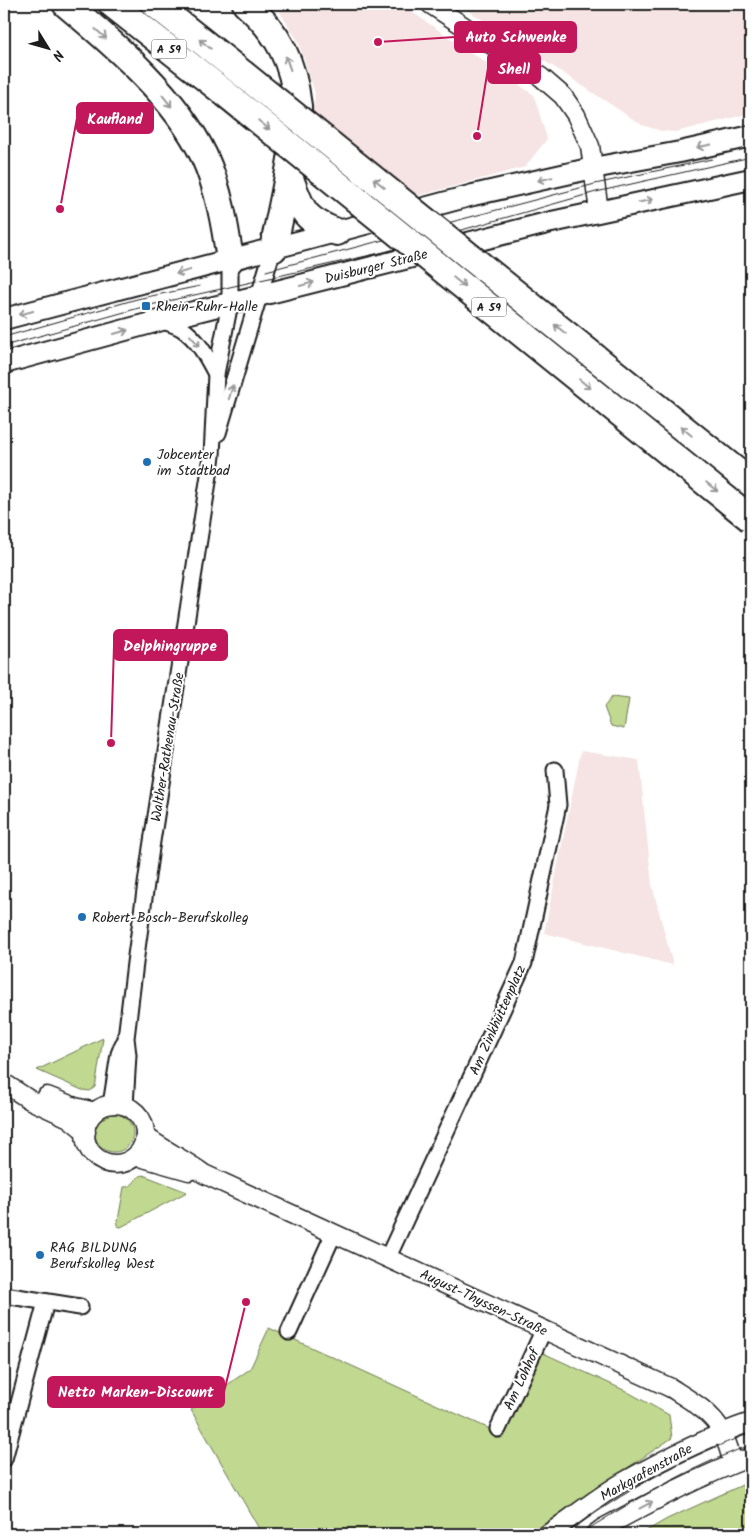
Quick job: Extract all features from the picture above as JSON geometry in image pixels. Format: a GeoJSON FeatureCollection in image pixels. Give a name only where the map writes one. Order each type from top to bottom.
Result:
{"type":"FeatureCollection","features":[{"type":"Feature","properties":{"kind":"highway"},"geometry":{"type":"LineString","coordinates":[[66,4],[103,35],[162,94],[187,127],[213,179],[220,204],[230,260]]}},
{"type":"Feature","properties":{"kind":"highway","name":"A 59"},"geometry":{"type":"LineString","coordinates":[[112,4],[751,518]]}},
{"type":"Feature","properties":{"kind":"highway","name":"A 59"},"geometry":{"type":"LineString","coordinates":[[155,4],[751,484]]}},
{"type":"Feature","properties":{"kind":"highway"},"geometry":{"type":"LineString","coordinates":[[246,4],[274,32],[283,48],[291,70],[298,108],[289,176],[273,248]]}},
{"type":"Feature","properties":{"kind":"highway"},"geometry":{"type":"LineString","coordinates":[[289,176],[303,212],[318,225],[337,232]]}},
{"type":"Feature","properties":{"kind":"main road"},"geometry":{"type":"LineString","coordinates":[[4,319],[473,195],[751,136]]}},
{"type":"Feature","properties":{"kind":"main road","name":"Duisburger Straße"},"geometry":{"type":"LineString","coordinates":[[4,364],[162,320],[347,272],[599,211],[751,179]]}},
{"type":"Feature","properties":{"kind":"street"},"geometry":{"type":"LineString","coordinates":[[430,4],[541,77],[563,96],[576,116],[590,146],[599,211]]}},
{"type":"Feature","properties":{"kind":"street","name":"Walther-Rathenau-Straße"},"geometry":{"type":"LineString","coordinates":[[212,456],[273,248]]}},
{"type":"Feature","properties":{"kind":"street","name":"Walther-Rathenau-Straße"},"geometry":{"type":"LineString","coordinates":[[111,1108],[119,1054],[126,1038],[151,848],[212,456],[216,374],[230,303],[230,260]]}},
{"type":"Feature","properties":{"kind":"street"},"geometry":{"type":"LineString","coordinates":[[162,320],[180,328],[192,337],[204,352],[216,374]]}},
{"type":"Feature","properties":{"kind":"street","name":"Am Zinkhüttenplatz"},"geometry":{"type":"LineString","coordinates":[[388,1257],[524,963],[558,804],[555,770]]}},
{"type":"Feature","properties":{"kind":"street"},"geometry":{"type":"LineString","coordinates":[[7,1085],[35,1091],[75,1107],[111,1108],[135,1112],[141,1119],[144,1127],[144,1143],[136,1156],[122,1163],[106,1163],[91,1151],[86,1142],[86,1132],[91,1118],[111,1108]]}},
{"type":"Feature","properties":{"kind":"street"},"geometry":{"type":"LineString","coordinates":[[7,1085],[30,1100],[69,1118],[86,1132]]}},
{"type":"Feature","properties":{"kind":"street","name":"August-Thyssen-Straße"},"geometry":{"type":"LineString","coordinates":[[145,1136],[159,1147],[184,1160],[204,1174],[671,1388],[696,1403],[715,1420],[722,1432],[733,1463]]}},
{"type":"Feature","properties":{"kind":"street","name":"August-Thyssen-Straße"},"geometry":{"type":"LineString","coordinates":[[136,1156],[204,1174]]}},
{"type":"Feature","properties":{"kind":"street"},"geometry":{"type":"LineString","coordinates":[[289,1332],[334,1233]]}},
{"type":"Feature","properties":{"kind":"street"},"geometry":{"type":"LineString","coordinates":[[4,1295],[80,1307]]}},
{"type":"Feature","properties":{"kind":"street"},"geometry":{"type":"LineString","coordinates":[[4,1459],[46,1302]]}},
{"type":"Feature","properties":{"kind":"street","name":"Am Lohhof"},"geometry":{"type":"LineString","coordinates":[[498,1429],[544,1330]]}},
{"type":"Feature","properties":{"kind":"street","name":"Markgrafenstraße"},"geometry":{"type":"LineString","coordinates":[[548,1534],[623,1482],[722,1432],[751,1422]]}},
{"type":"Feature","properties":{"kind":"street","name":"Markgrafenstraße"},"geometry":{"type":"LineString","coordinates":[[595,1534],[662,1496],[733,1463],[751,1457]]}},
{"type":"Feature","properties":{"kind":"shaded area"},"geometry":{"type":"Polygon","coordinates":[[[275,4],[400,4],[534,95],[547,139],[525,167],[387,204],[311,138],[315,93],[298,41],[275,4]]]}},
{"type":"Feature","properties":{"kind":"shaded area"},"geometry":{"type":"Polygon","coordinates":[[[458,4],[751,4],[751,113],[676,132],[661,131],[642,125],[458,4]]]}},
{"type":"Feature","properties":{"kind":"shaded area"},"geometry":{"type":"Polygon","coordinates":[[[581,751],[639,760],[652,885],[673,965],[544,933],[581,751]]]}},
{"type":"Feature","properties":{"kind":"green space"},"geometry":{"type":"Polygon","coordinates":[[[612,697],[629,699],[624,729],[611,726],[604,707],[612,697]]]}},
{"type":"Feature","properties":{"kind":"green space"},"geometry":{"type":"Polygon","coordinates":[[[103,1038],[95,1087],[90,1091],[82,1090],[37,1070],[103,1038]]]}},
{"type":"Feature","properties":{"kind":"green space"},"geometry":{"type":"Polygon","coordinates":[[[114,1114],[128,1119],[133,1133],[128,1147],[114,1152],[100,1147],[95,1133],[100,1119],[114,1114]]]}},
{"type":"Feature","properties":{"kind":"green space"},"geometry":{"type":"Polygon","coordinates":[[[143,1175],[187,1192],[121,1227],[117,1226],[124,1187],[130,1186],[137,1178],[143,1175]]]}},
{"type":"Feature","properties":{"kind":"green space"},"geometry":{"type":"Polygon","coordinates":[[[269,1328],[503,1435],[541,1352],[626,1391],[669,1415],[672,1438],[529,1534],[262,1534],[191,1410],[250,1369],[269,1328]]]}},
{"type":"Feature","properties":{"kind":"green space"},"geometry":{"type":"Polygon","coordinates":[[[751,1481],[751,1534],[641,1534],[667,1519],[751,1481]]]}},
{"type":"Feature","properties":{"kind":"tram line"},"geometry":{"type":"LineString","coordinates":[[4,346],[146,306],[384,252],[596,192],[751,157]]}},
{"type":"Feature","properties":{"kind":"tram line"},"geometry":{"type":"LineString","coordinates":[[266,271],[595,184],[712,159]]}},
{"type":"Feature","properties":{"kind":"tram line"},"geometry":{"type":"LineString","coordinates":[[4,337],[137,299],[200,286]]}},
{"type":"Feature","properties":{"kind":"tram line"},"geometry":{"type":"LineString","coordinates":[[566,1534],[609,1504],[678,1464],[751,1433]]}},
{"type":"Feature","properties":{"kind":"tram line"},"geometry":{"type":"LineString","coordinates":[[581,1534],[625,1506],[681,1476],[708,1462],[751,1445]]}},
{"type":"Feature","properties":{"kind":"place","name":"Auto Schwenke"},"geometry":{"type":"Point","coordinates":[378,42]}},
{"type":"Feature","properties":{"kind":"place","name":"Shell"},"geometry":{"type":"Point","coordinates":[477,136]}},
{"type":"Feature","properties":{"kind":"place","name":"Kaufland"},"geometry":{"type":"Point","coordinates":[60,209]}},
{"type":"Feature","properties":{"kind":"place","name":"Rhein-Ruhr-Halle"},"geometry":{"type":"Point","coordinates":[146,306]}},
{"type":"Feature","properties":{"kind":"place","name":"Jobcenter im Stadtbad"},"geometry":{"type":"Point","coordinates":[147,462]}},
{"type":"Feature","properties":{"kind":"place","name":"Delphingruppe"},"geometry":{"type":"Point","coordinates":[111,743]}},
{"type":"Feature","properties":{"kind":"place","name":"Robert-Bosch-Berufskolleg"},"geometry":{"type":"Point","coordinates":[82,917]}},
{"type":"Feature","properties":{"kind":"place","name":"RAG BILDUNG Berufskolleg West"},"geometry":{"type":"Point","coordinates":[40,1255]}},
{"type":"Feature","properties":{"kind":"place","name":"Netto Marken-Discount"},"geometry":{"type":"Point","coordinates":[246,1302]}}]}
